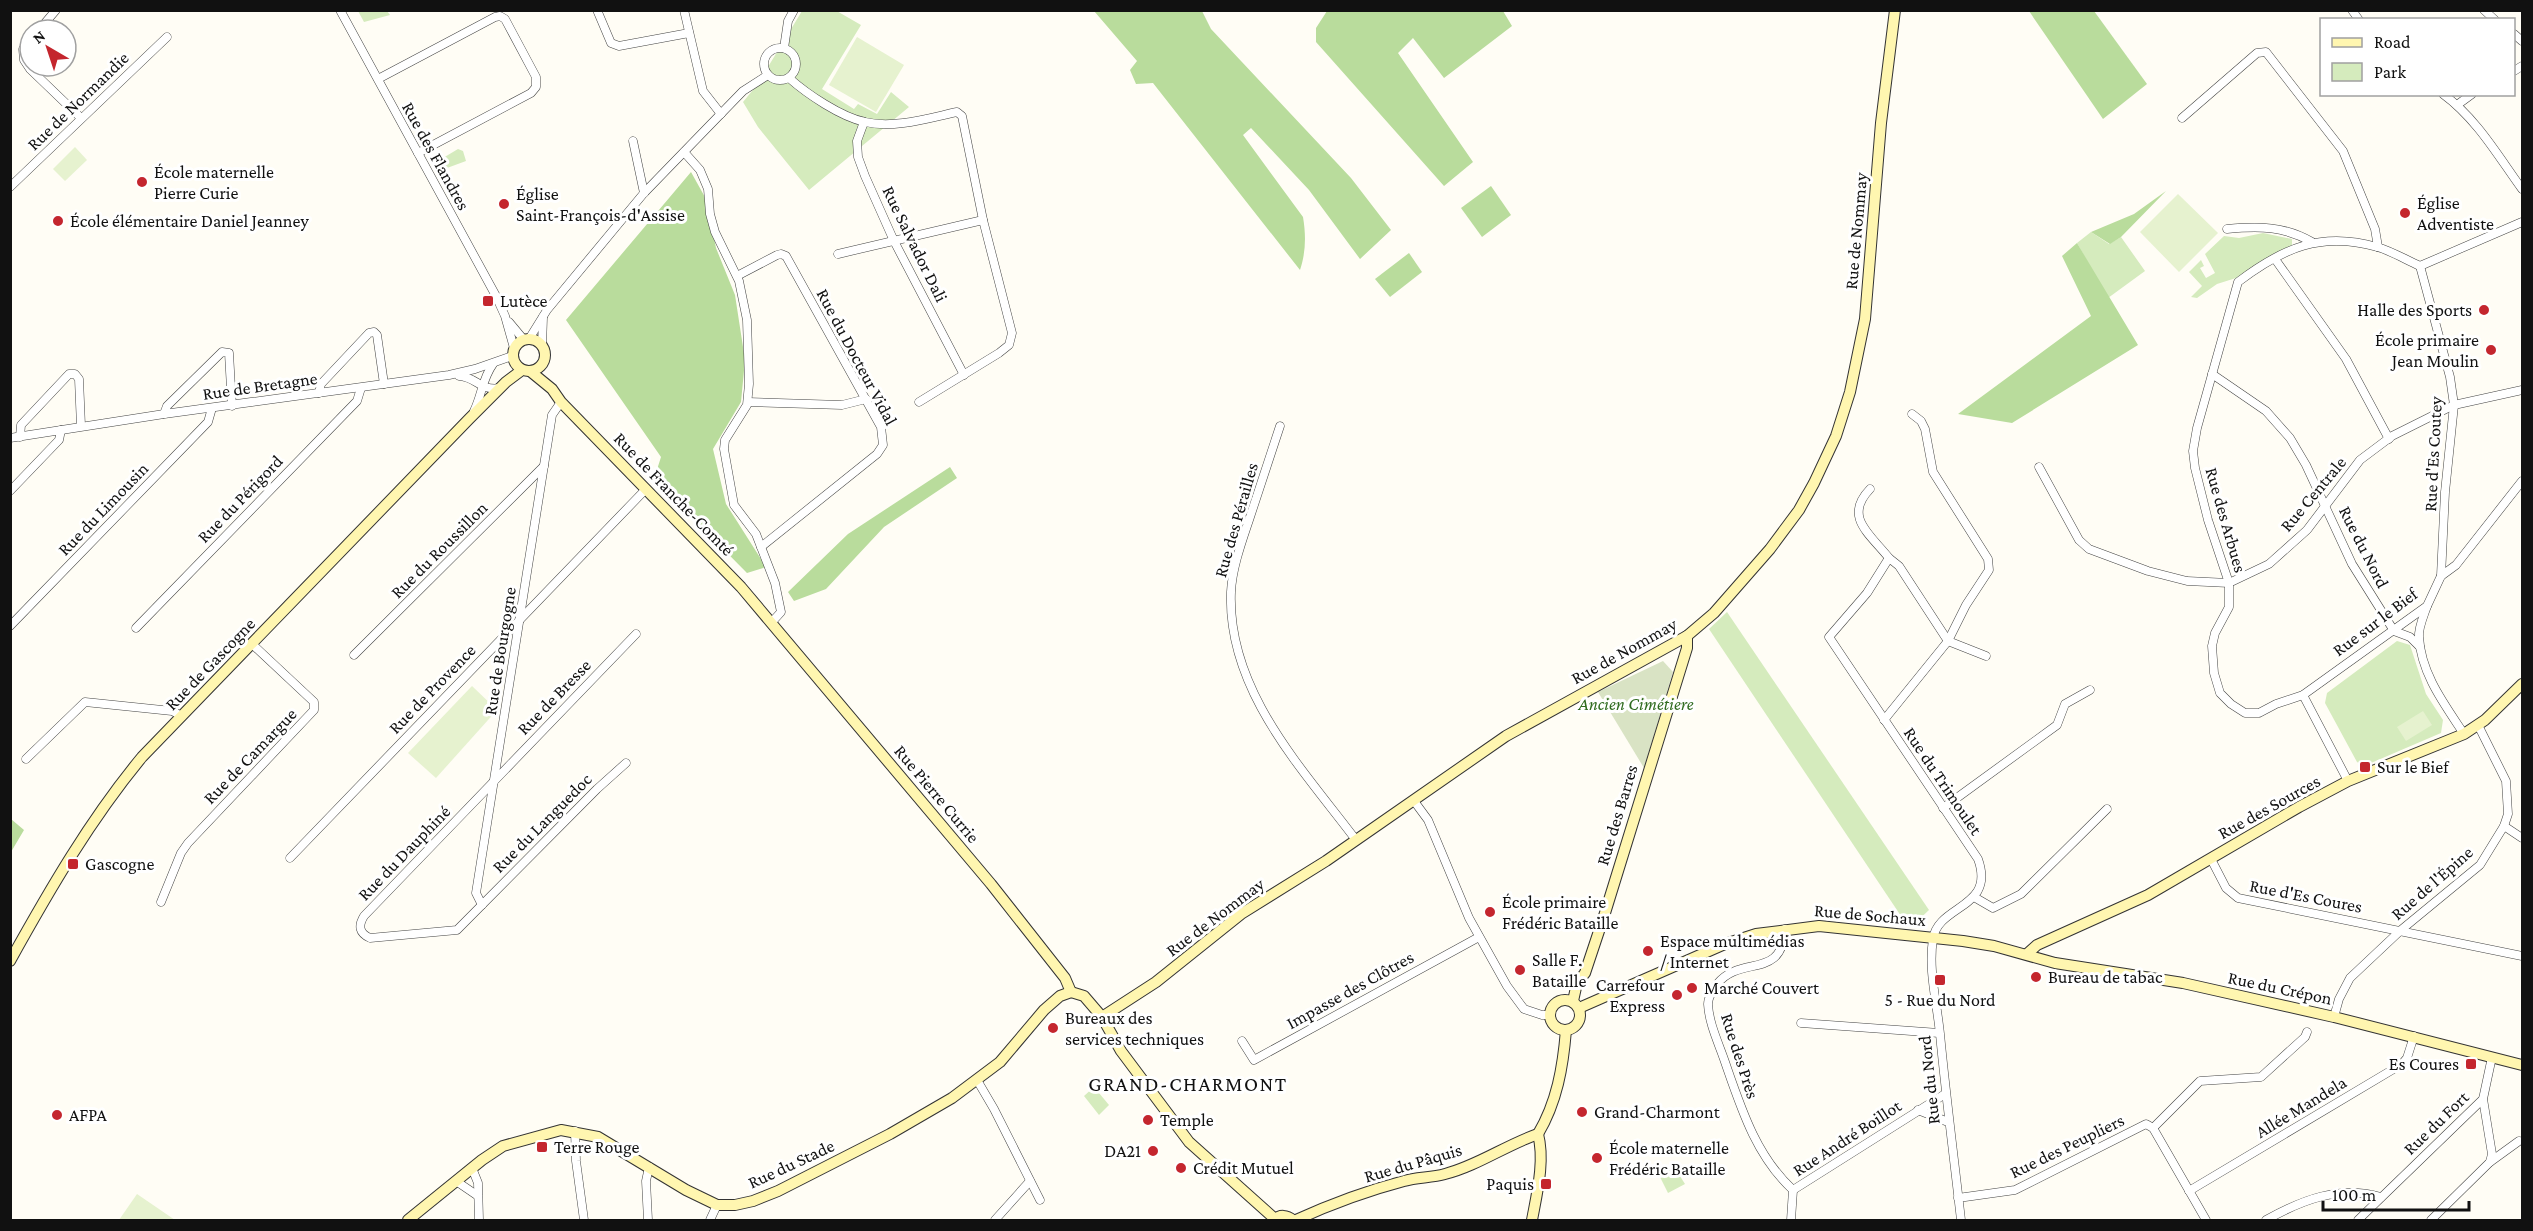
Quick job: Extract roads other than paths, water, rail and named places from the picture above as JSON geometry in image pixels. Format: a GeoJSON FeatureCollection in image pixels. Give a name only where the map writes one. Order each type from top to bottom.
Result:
{"type":"FeatureCollection","features":[{"type":"Feature","properties":{"kind":"street","name":"Rue des Flandres"},"geometry":{"type":"LineString","coordinates":[[340,10],[505,316],[526,339]]}},
{"type":"Feature","properties":{"kind":"street"},"geometry":{"type":"LineString","coordinates":[[597,10],[610,43],[619,46],[689,33]]}},
{"type":"Feature","properties":{"kind":"street"},"geometry":{"type":"LineString","coordinates":[[684,10],[703,91],[721,114]]}},
{"type":"Feature","properties":{"kind":"street"},"geometry":{"type":"LineString","coordinates":[[784,48],[788,21],[794,10]]}},
{"type":"Feature","properties":{"kind":"street","name":"Rue de Nommay"},"geometry":{"type":"LineString","coordinates":[[1102,1017],[1156,982],[1241,914],[1356,840],[1506,736],[1687,636],[1714,613],[1770,549],[1798,510],[1827,458],[1845,414],[1865,319],[1881,123],[1895,10]]}},
{"type":"Feature","properties":{"kind":"street"},"geometry":{"type":"LineString","coordinates":[[378,79],[495,16],[505,19],[536,77],[536,87],[531,93],[418,153]]}},
{"type":"Feature","properties":{"kind":"street","name":"Rue de Normandie"},"geometry":{"type":"LineString","coordinates":[[10,187],[167,37]]}},
{"type":"Feature","properties":{"kind":"street"},"geometry":{"type":"LineString","coordinates":[[774,48],[784,48],[792,53],[796,61],[795,70],[789,78],[780,81],[768,75],[764,67],[767,54],[774,48]]}},
{"type":"Feature","properties":{"kind":"street"},"geometry":{"type":"LineString","coordinates":[[2182,118],[2257,53],[2266,52],[2343,151],[2375,229],[2378,248]]}},
{"type":"Feature","properties":{"kind":"street"},"geometry":{"type":"LineString","coordinates":[[543,316],[542,346],[545,356],[542,364],[526,371],[515,364],[513,352],[644,193],[743,91],[768,75]]}},
{"type":"Feature","properties":{"kind":"street"},"geometry":{"type":"LineString","coordinates":[[39,78],[81,118]]}},
{"type":"Feature","properties":{"kind":"street"},"geometry":{"type":"LineString","coordinates":[[789,78],[818,99],[864,122],[898,123],[957,112],[962,116],[983,220],[1012,333],[1010,345],[920,402]]}},
{"type":"Feature","properties":{"kind":"street"},"geometry":{"type":"LineString","coordinates":[[2446,96],[2457,105],[2490,142],[2523,189]]}},
{"type":"Feature","properties":{"kind":"street"},"geometry":{"type":"LineString","coordinates":[[2457,105],[2469,96]]}},
{"type":"Feature","properties":{"kind":"street","name":"Rue Salvador Dali"},"geometry":{"type":"LineString","coordinates":[[864,122],[857,141],[858,157],[894,241],[964,375]]}},
{"type":"Feature","properties":{"kind":"street"},"geometry":{"type":"LineString","coordinates":[[633,141],[644,193]]}},
{"type":"Feature","properties":{"kind":"street"},"geometry":{"type":"LineString","coordinates":[[684,152],[700,170],[708,189],[710,214],[715,232],[743,292],[749,353],[748,402],[725,440],[724,449],[734,505],[756,534],[775,582],[781,612],[771,623]]}},
{"type":"Feature","properties":{"kind":"street"},"geometry":{"type":"LineString","coordinates":[[838,254],[983,220]]}},
{"type":"Feature","properties":{"kind":"street"},"geometry":{"type":"LineString","coordinates":[[2420,266],[2523,222]]}},
{"type":"Feature","properties":{"kind":"street"},"geometry":{"type":"LineString","coordinates":[[2227,229],[2263,226],[2296,232],[2312,242]]}},
{"type":"Feature","properties":{"kind":"street","name":"Rue des Arbues"},"geometry":{"type":"LineString","coordinates":[[2303,695],[2276,704],[2259,713],[2245,713],[2220,693],[2214,673],[2212,646],[2215,633],[2229,607],[2229,583],[2208,520],[2193,452],[2212,374],[2238,282],[2275,259],[2312,242],[2348,242],[2378,248],[2420,266]]}},
{"type":"Feature","properties":{"kind":"street","name":"Rue du Docteur Vidal"},"geometry":{"type":"LineString","coordinates":[[737,276],[777,255],[786,256],[866,399],[884,438],[883,445],[877,454],[761,547]]}},
{"type":"Feature","properties":{"kind":"street"},"geometry":{"type":"LineString","coordinates":[[2275,259],[2346,359],[2389,438]]}},
{"type":"Feature","properties":{"kind":"street","name":"Rue d'Es Coutey"},"geometry":{"type":"LineString","coordinates":[[2420,266],[2450,377],[2454,405],[2441,576]]}},
{"type":"Feature","properties":{"kind":"street","name":"Rue des Flandres"},"geometry":{"type":"LineString","coordinates":[[505,316],[513,352]]}},
{"type":"Feature","properties":{"kind":"street"},"geometry":{"type":"LineString","coordinates":[[319,393],[321,384],[369,333],[374,332],[377,335],[384,384]]}},
{"type":"Feature","properties":{"kind":"street"},"geometry":{"type":"LineString","coordinates":[[526,339],[542,346]]}},
{"type":"Feature","properties":{"kind":"street"},"geometry":{"type":"LineString","coordinates":[[164,414],[167,406],[222,352],[229,352],[232,406]]}},
{"type":"Feature","properties":{"kind":"street","name":"Rue de Bretagne"},"geometry":{"type":"LineString","coordinates":[[10,438],[164,414],[449,375],[494,363],[513,352]]}},
{"type":"Feature","properties":{"kind":"street","name":"Rue de Gascogne"},"geometry":{"type":"LineString","coordinates":[[470,419],[480,397],[486,373],[494,363]]}},
{"type":"Feature","properties":{"kind":"street","name":"Rue de Franche-Comté"},"geometry":{"type":"LineString","coordinates":[[542,364],[552,389],[561,402],[741,587],[771,623]]}},
{"type":"Feature","properties":{"kind":"street","name":"Rue de Franche-Comté"},"geometry":{"type":"LineString","coordinates":[[526,371],[552,389]]}},
{"type":"Feature","properties":{"kind":"street","name":"Rue de Gascogne"},"geometry":{"type":"LineString","coordinates":[[10,961],[94,818],[142,757],[470,419],[502,388],[526,371]]}},
{"type":"Feature","properties":{"kind":"street"},"geometry":{"type":"LineString","coordinates":[[20,437],[21,425],[69,374],[75,374],[79,379],[81,426]]}},
{"type":"Feature","properties":{"kind":"street","name":"Rue du Nord"},"geometry":{"type":"LineString","coordinates":[[2212,374],[2277,421],[2306,465],[2352,564],[2394,631]]}},
{"type":"Feature","properties":{"kind":"street"},"geometry":{"type":"LineString","coordinates":[[449,375],[466,376],[487,389],[502,388]]}},
{"type":"Feature","properties":{"kind":"street","name":"Rue du Périgord"},"geometry":{"type":"LineString","coordinates":[[136,628],[357,401],[361,388]]}},
{"type":"Feature","properties":{"kind":"street","name":"Rue Centrale"},"geometry":{"type":"LineString","coordinates":[[2039,467],[2079,540],[2089,549],[2148,571],[2187,580],[2229,583],[2269,564],[2307,530],[2360,460],[2389,438],[2454,405],[2523,390]]}},
{"type":"Feature","properties":{"kind":"street"},"geometry":{"type":"LineString","coordinates":[[748,402],[842,405],[866,399]]}},
{"type":"Feature","properties":{"kind":"street","name":"Rue de Bourgogne"},"geometry":{"type":"LineString","coordinates":[[482,905],[476,893],[552,415],[561,402]]}},
{"type":"Feature","properties":{"kind":"street","name":"Rue du Limousin"},"geometry":{"type":"LineString","coordinates":[[10,626],[208,422],[212,408]]}},
{"type":"Feature","properties":{"kind":"street"},"geometry":{"type":"LineString","coordinates":[[1884,720],[1948,641],[1966,606],[1989,570],[1988,559],[1934,472],[1921,421],[1912,414]]}},
{"type":"Feature","properties":{"kind":"street","name":"Rue des Pérailles"},"geometry":{"type":"LineString","coordinates":[[1280,426],[1241,544],[1231,591],[1233,627],[1247,678],[1266,720],[1356,840]]}},
{"type":"Feature","properties":{"kind":"street"},"geometry":{"type":"LineString","coordinates":[[10,491],[59,440],[61,430]]}},
{"type":"Feature","properties":{"kind":"street","name":"Rue du Roussillon"},"geometry":{"type":"LineString","coordinates":[[354,655],[544,466]]}},
{"type":"Feature","properties":{"kind":"street","name":"Rue sur le Bief"},"geometry":{"type":"LineString","coordinates":[[2303,695],[2427,606],[2441,576],[2456,565],[2523,481]]}},
{"type":"Feature","properties":{"kind":"street","name":"Rue de Provence"},"geometry":{"type":"LineString","coordinates":[[290,858],[646,489]]}},
{"type":"Feature","properties":{"kind":"street"},"geometry":{"type":"LineString","coordinates":[[1870,489],[1859,501],[1857,510],[1859,520],[1899,566],[1948,641],[1986,656]]}},
{"type":"Feature","properties":{"kind":"street","name":"Rue du Trimoulet"},"geometry":{"type":"LineString","coordinates":[[1890,558],[1867,593],[1829,637],[1978,859],[1982,870],[1979,889],[1974,897]]}},
{"type":"Feature","properties":{"kind":"street"},"geometry":{"type":"LineString","coordinates":[[2427,606],[2419,635],[2431,683],[2464,734]]}},
{"type":"Feature","properties":{"kind":"street","name":"Rue Pierre Currie"},"geometry":{"type":"LineString","coordinates":[[771,623],[991,884],[1065,978],[1071,992]]}},
{"type":"Feature","properties":{"kind":"street"},"geometry":{"type":"LineString","coordinates":[[2394,631],[2410,637],[2421,647]]}},
{"type":"Feature","properties":{"kind":"street","name":"Rue de Bresse"},"geometry":{"type":"LineString","coordinates":[[494,781],[636,634]]}},
{"type":"Feature","properties":{"kind":"street","name":"Rue des Barres"},"geometry":{"type":"LineString","coordinates":[[1576,1004],[1576,983],[1585,973],[1605,913],[1687,648],[1687,636]]}},
{"type":"Feature","properties":{"kind":"street","name":"Rue de Camargue"},"geometry":{"type":"LineString","coordinates":[[161,902],[188,843],[314,711],[314,702],[252,644]]}},
{"type":"Feature","properties":{"kind":"street","name":"Rue des Sources"},"geometry":{"type":"LineString","coordinates":[[2027,954],[2037,945],[2148,895],[2299,807],[2348,782],[2464,734],[2478,725],[2523,684]]}},
{"type":"Feature","properties":{"kind":"street"},"geometry":{"type":"LineString","coordinates":[[1943,808],[2057,725],[2065,704],[2090,690]]}},
{"type":"Feature","properties":{"kind":"street"},"geometry":{"type":"LineString","coordinates":[[2303,695],[2348,782]]}},
{"type":"Feature","properties":{"kind":"street"},"geometry":{"type":"LineString","coordinates":[[26,759],[85,702],[172,711],[182,716]]}},
{"type":"Feature","properties":{"kind":"street","name":"Rue de l'Épine"},"geometry":{"type":"LineString","coordinates":[[2334,1017],[2339,999],[2350,978],[2401,930],[2480,865],[2504,826],[2508,814],[2506,782],[2478,725]]}},
{"type":"Feature","properties":{"kind":"street","name":"Rue du Languedoc"},"geometry":{"type":"LineString","coordinates":[[482,905],[597,789],[626,763]]}},
{"type":"Feature","properties":{"kind":"street","name":"Rue du Dauphiné"},"geometry":{"type":"LineString","coordinates":[[482,905],[457,930],[370,939],[365,936],[359,924],[364,916],[494,781]]}},
{"type":"Feature","properties":{"kind":"street"},"geometry":{"type":"LineString","coordinates":[[1414,801],[1428,820],[1479,937],[1507,986],[1524,1009],[1549,1015]]}},
{"type":"Feature","properties":{"kind":"street"},"geometry":{"type":"LineString","coordinates":[[1933,937],[1939,925],[1974,897],[1993,908],[2021,894],[2107,810]]}},
{"type":"Feature","properties":{"kind":"street"},"geometry":{"type":"LineString","coordinates":[[2504,826],[2523,838]]}},
{"type":"Feature","properties":{"kind":"street","name":"Rue d'Es Coures"},"geometry":{"type":"LineString","coordinates":[[2211,859],[2226,888],[2238,898],[2523,956]]}},
{"type":"Feature","properties":{"kind":"street","name":"Rue de Sochaux"},"geometry":{"type":"LineString","coordinates":[[1576,1004],[1725,944],[1756,934],[1785,929],[1819,926],[1933,937],[2027,954]]}},
{"type":"Feature","properties":{"kind":"street","name":"Rue des Près"},"geometry":{"type":"LineString","coordinates":[[1785,929],[1784,945],[1775,958],[1725,975],[1717,984],[1708,1003],[1716,1035],[1750,1128],[1770,1165],[1793,1190]]}},
{"type":"Feature","properties":{"kind":"street","name":"Impasse des Clôtres"},"geometry":{"type":"LineString","coordinates":[[1242,1041],[1254,1060],[1479,937]]}},
{"type":"Feature","properties":{"kind":"street","name":"Rue du Nord"},"geometry":{"type":"LineString","coordinates":[[1933,937],[1932,972],[1944,1094],[1961,1221]]}},
{"type":"Feature","properties":{"kind":"street","name":"Rue du Crépon"},"geometry":{"type":"LineString","coordinates":[[2027,954],[2055,963],[2183,983],[2414,1036],[2523,1065]]}},
{"type":"Feature","properties":{"kind":"street"},"geometry":{"type":"LineString","coordinates":[[1071,992],[1084,996],[1102,1017],[1121,1051],[1189,1143],[1274,1220],[1281,1216],[1294,1221]]}},
{"type":"Feature","properties":{"kind":"street","name":"Rue du Stade"},"geometry":{"type":"LineString","coordinates":[[717,1205],[735,1205],[774,1193],[938,1107],[1000,1062],[1044,1010],[1060,996],[1071,992]]}},
{"type":"Feature","properties":{"kind":"street"},"geometry":{"type":"LineString","coordinates":[[1564,999],[1576,1004],[1580,1020],[1575,1026],[1566,1030],[1557,1028],[1549,1015],[1554,1003],[1564,999]]}},
{"type":"Feature","properties":{"kind":"street"},"geometry":{"type":"LineString","coordinates":[[1801,1023],[1939,1033]]}},
{"type":"Feature","properties":{"kind":"street"},"geometry":{"type":"LineString","coordinates":[[1532,1221],[1539,1177],[1540,1142],[1538,1134],[1554,1100],[1562,1068],[1566,1030]]}},
{"type":"Feature","properties":{"kind":"street"},"geometry":{"type":"LineString","coordinates":[[2153,1128],[2200,1081],[2261,1077],[2305,1037],[2307,1032]]}},
{"type":"Feature","properties":{"kind":"street","name":"Allée Mandela"},"geometry":{"type":"LineString","coordinates":[[2189,1191],[2402,1064],[2407,1058],[2414,1036]]}},
{"type":"Feature","properties":{"kind":"street"},"geometry":{"type":"LineString","coordinates":[[2490,1162],[2492,1154],[2483,1098],[2492,1057]]}},
{"type":"Feature","properties":{"kind":"street"},"geometry":{"type":"LineString","coordinates":[[977,1080],[1040,1200]]}},
{"type":"Feature","properties":{"kind":"street","name":"Rue André Boillot"},"geometry":{"type":"LineString","coordinates":[[1793,1190],[1944,1094]]}},
{"type":"Feature","properties":{"kind":"street","name":"Rue du Fort"},"geometry":{"type":"LineString","coordinates":[[2358,1221],[2483,1098]]}},
{"type":"Feature","properties":{"kind":"street","name":"Rue André Boillot"},"geometry":{"type":"LineString","coordinates":[[1918,1110],[1948,1122]]}},
{"type":"Feature","properties":{"kind":"street","name":"Rue des Peupliers"},"geometry":{"type":"LineString","coordinates":[[1958,1197],[2015,1190],[2146,1124],[2153,1128],[2206,1221]]}},
{"type":"Feature","properties":{"kind":"street"},"geometry":{"type":"LineString","coordinates":[[408,1221],[472,1168],[503,1146],[561,1130],[598,1137],[686,1190],[717,1205],[710,1221]]}},
{"type":"Feature","properties":{"kind":"street"},"geometry":{"type":"LineString","coordinates":[[575,1131],[576,1161],[584,1221]]}},
{"type":"Feature","properties":{"kind":"street","name":"Rue du Pâquis"},"geometry":{"type":"LineString","coordinates":[[1294,1221],[1324,1207],[1373,1190],[1406,1180],[1446,1174],[1538,1134]]}},
{"type":"Feature","properties":{"kind":"street"},"geometry":{"type":"LineString","coordinates":[[2431,1221],[2490,1162],[2519,1141]]}},
{"type":"Feature","properties":{"kind":"street"},"geometry":{"type":"LineString","coordinates":[[648,1221],[646,1181],[649,1167]]}},
{"type":"Feature","properties":{"kind":"street"},"geometry":{"type":"LineString","coordinates":[[472,1168],[476,1176],[479,1221]]}},
{"type":"Feature","properties":{"kind":"street"},"geometry":{"type":"LineString","coordinates":[[456,1181],[478,1196]]}},
{"type":"Feature","properties":{"kind":"street"},"geometry":{"type":"LineString","coordinates":[[995,1221],[1030,1181]]}},
{"type":"Feature","properties":{"kind":"street"},"geometry":{"type":"LineString","coordinates":[[1791,1221],[1793,1190]]}},
{"type":"Feature","properties":{"kind":"street"},"geometry":{"type":"LineString","coordinates":[[2266,1221],[2289,1207],[2311,1199],[2360,1191],[2380,1197]]}},
{"type":"Feature","properties":{"kind":"place","name":"École maternelle Pierre Curie"},"geometry":{"type":"Point","coordinates":[142,182]}},
{"type":"Feature","properties":{"kind":"place","name":"Église Saint-François-d'Assise"},"geometry":{"type":"Point","coordinates":[504,204]}},
{"type":"Feature","properties":{"kind":"place","name":"Église Adventiste"},"geometry":{"type":"Point","coordinates":[2405,213]}},
{"type":"Feature","properties":{"kind":"place","name":"École élémentaire Daniel Jeanney"},"geometry":{"type":"Point","coordinates":[58,221]}},
{"type":"Feature","properties":{"kind":"place","name":"Lutèce"},"geometry":{"type":"Point","coordinates":[488,301]}},
{"type":"Feature","properties":{"kind":"place","name":"Halle des Sports"},"geometry":{"type":"Point","coordinates":[2484,310]}},
{"type":"Feature","properties":{"kind":"place","name":"École primaire Jean Moulin"},"geometry":{"type":"Point","coordinates":[2491,350]}},
{"type":"Feature","properties":{"kind":"place","name":"Sur le Bief"},"geometry":{"type":"Point","coordinates":[2365,767]}},
{"type":"Feature","properties":{"kind":"place","name":"Gascogne"},"geometry":{"type":"Point","coordinates":[73,864]}},
{"type":"Feature","properties":{"kind":"place","name":"École primaire Frédéric Bataille"},"geometry":{"type":"Point","coordinates":[1490,912]}},
{"type":"Feature","properties":{"kind":"place","name":"Espace multimédias / Internet"},"geometry":{"type":"Point","coordinates":[1648,951]}},
{"type":"Feature","properties":{"kind":"place","name":"Salle F. Bataille"},"geometry":{"type":"Point","coordinates":[1520,970]}},
{"type":"Feature","properties":{"kind":"place","name":"Bureau de tabac"},"geometry":{"type":"Point","coordinates":[2036,977]}},
{"type":"Feature","properties":{"kind":"place","name":"5 - Rue du Nord"},"geometry":{"type":"Point","coordinates":[1940,980]}},
{"type":"Feature","properties":{"kind":"place","name":"Marché Couvert"},"geometry":{"type":"Point","coordinates":[1692,988]}},
{"type":"Feature","properties":{"kind":"place","name":"Carrefour Express"},"geometry":{"type":"Point","coordinates":[1677,995]}},
{"type":"Feature","properties":{"kind":"place","name":"Bureaux des services techniques"},"geometry":{"type":"Point","coordinates":[1053,1028]}},
{"type":"Feature","properties":{"kind":"place","name":"Es Coures"},"geometry":{"type":"Point","coordinates":[2471,1064]}},
{"type":"Feature","properties":{"kind":"place","name":"Grand-Charmont"},"geometry":{"type":"Point","coordinates":[1582,1112]}},
{"type":"Feature","properties":{"kind":"place","name":"AFPA"},"geometry":{"type":"Point","coordinates":[57,1115]}},
{"type":"Feature","properties":{"kind":"place","name":"Temple"},"geometry":{"type":"Point","coordinates":[1148,1120]}},
{"type":"Feature","properties":{"kind":"place","name":"Terre Rouge"},"geometry":{"type":"Point","coordinates":[542,1147]}},
{"type":"Feature","properties":{"kind":"place","name":"DA21"},"geometry":{"type":"Point","coordinates":[1153,1151]}},
{"type":"Feature","properties":{"kind":"place","name":"École maternelle Frédéric Bataille"},"geometry":{"type":"Point","coordinates":[1597,1158]}},
{"type":"Feature","properties":{"kind":"place","name":"Crédit Mutuel"},"geometry":{"type":"Point","coordinates":[1181,1168]}},
{"type":"Feature","properties":{"kind":"place","name":"Paquis"},"geometry":{"type":"Point","coordinates":[1546,1184]}},
{"type":"Feature","properties":{"kind":"district","name":"GRAND-CHARMONT"},"geometry":{"type":"Point","coordinates":[1188,1084]}},
{"type":"Feature","properties":{"kind":"park label","name":"Ancien Cimétiere"},"geometry":{"type":"Point","coordinates":[1636,704]}}]}
